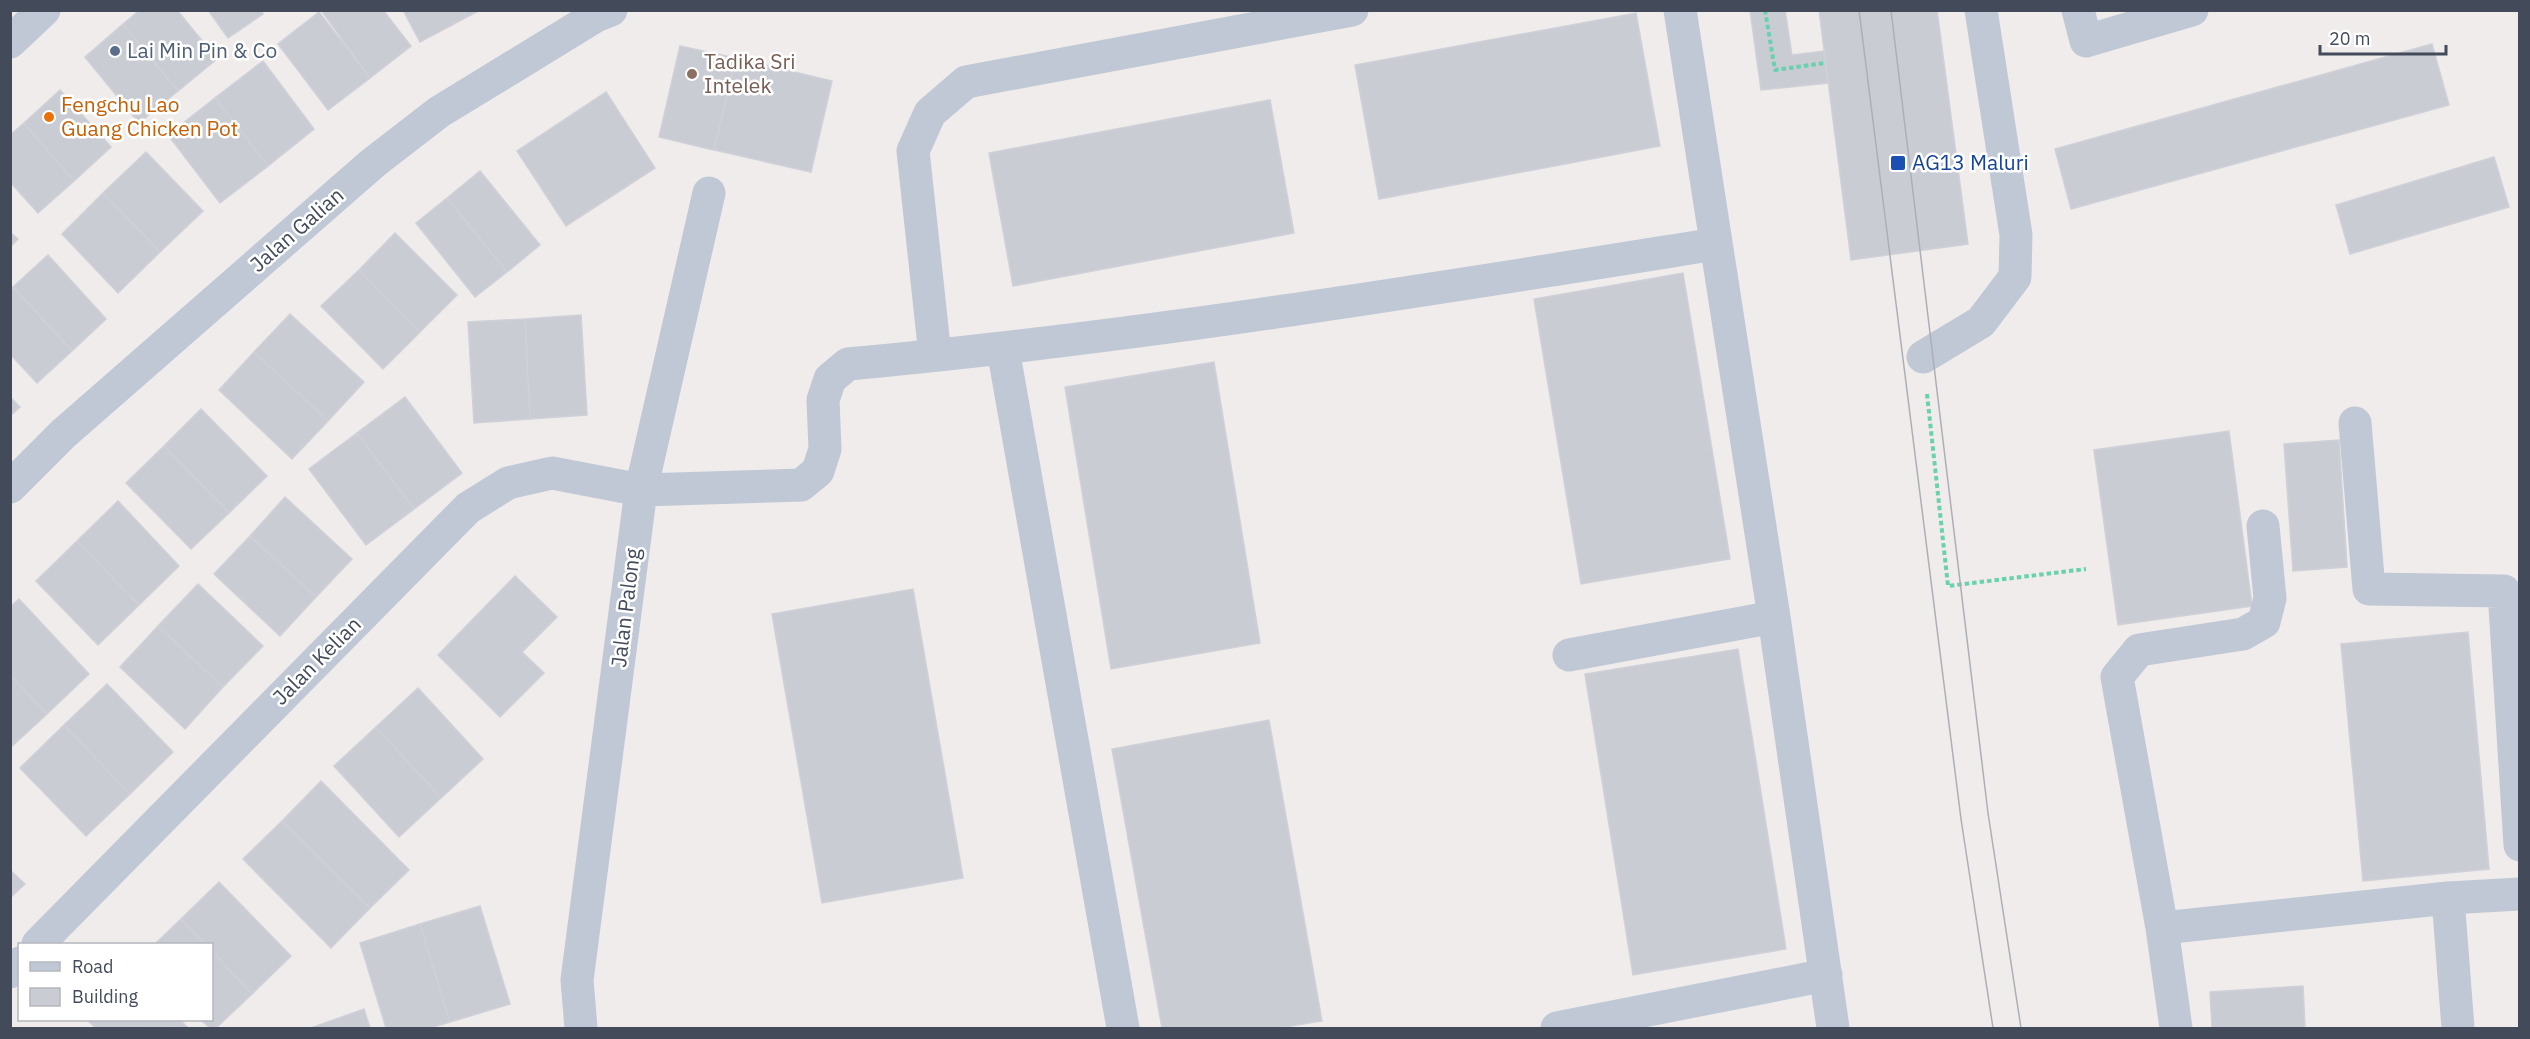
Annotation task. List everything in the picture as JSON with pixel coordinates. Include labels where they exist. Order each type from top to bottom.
[{"type":"street","points":[[10,42],[44,10]]},
{"type":"street","name":"Jalan Galian","points":[[10,487],[63,435],[373,163],[439,112],[596,16],[611,10]]},
{"type":"street","points":[[935,356],[913,151],[930,113],[966,82],[1352,10]]},
{"type":"street","points":[[1680,10],[1774,617],[1833,1029]]},
{"type":"street","points":[[1923,357],[1981,322],[2015,277],[2016,235],[1981,10]]},
{"type":"street","points":[[2078,10],[2086,41],[2193,10]]},
{"type":"street","name":"Jalan Palong","points":[[581,1029],[577,980],[641,490],[709,193]]},
{"type":"street","name":"Jalan Kelian","points":[[40,943],[468,508],[508,483],[552,473],[641,490],[801,485],[818,471],[825,449],[823,400],[830,379],[848,364],[1003,349],[1340,303],[1716,244]]},
{"type":"street","points":[[1003,349],[1123,1029]]},
{"type":"street","points":[[2355,423],[2368,589],[2504,591],[2520,845]]},
{"type":"street","points":[[2176,1029],[2162,928],[2117,676],[2139,650],[2243,634],[2264,622],[2270,598],[2263,526]]},
{"type":"street","points":[[1569,656],[1774,617]]},
{"type":"street","points":[[2162,928],[2448,898],[2520,894]]},
{"type":"street","points":[[2448,898],[2458,1029]]},
{"type":"street","points":[[1568,1028],[1826,975]]},
{"type":"path","points":[[1765,10],[1775,70],[1825,63]]},
{"type":"path","points":[[1923,357],[1948,586],[2086,569]]},
{"type":"building","points":[[140,10],[177,10],[217,59],[178,91],[123,24]]},
{"type":"building","points":[[208,10],[261,10],[263,14],[228,38]]},
{"type":"building","points":[[321,10],[383,10],[411,46],[370,78]]},
{"type":"building","points":[[403,10],[463,10],[467,17],[420,42]]},
{"type":"building","points":[[463,10],[480,10],[467,17]]},
{"type":"building","points":[[1750,10],[1785,10],[1792,55],[1824,51],[1828,83],[1761,90]]},
{"type":"building","name":"AG13 Maluri","points":[[1819,10],[1937,10],[1968,244],[1851,260]]},
{"type":"building","points":[[319,12],[370,78],[328,110],[278,44]]},
{"type":"building","points":[[1636,13],[1660,146],[1379,199],[1355,65]]},
{"type":"building","points":[[123,24],[178,91],[139,123],[85,57]]},
{"type":"building","points":[[2432,44],[2449,105],[2071,209],[2055,149]]},
{"type":"building","points":[[680,46],[736,58],[714,150],[659,137]]},
{"type":"building","points":[[736,58],[832,81],[811,172],[714,150]]},
{"type":"building","points":[[263,61],[314,129],[268,166],[215,98]]},
{"type":"building","points":[[60,90],[111,147],[74,181],[24,123]]},
{"type":"building","points":[[606,92],[655,168],[566,226],[517,151]]},
{"type":"building","points":[[215,98],[268,166],[220,203],[168,135]]},
{"type":"building","points":[[1270,100],[1294,233],[1013,286],[989,153]]},
{"type":"building","points":[[24,123],[74,181],[38,213],[10,182],[10,135]]},
{"type":"building","points":[[146,152],[203,211],[160,252],[103,193]]},
{"type":"building","points":[[2494,157],[2509,207],[2350,254],[2336,205]]},
{"type":"building","points":[[480,171],[540,245],[507,272],[447,198]]},
{"type":"building","points":[[103,193],[160,252],[118,293],[62,234]]},
{"type":"building","points":[[447,198],[507,272],[475,297],[416,223]]},
{"type":"building","points":[[10,232],[18,239],[10,247]]},
{"type":"building","points":[[395,233],[457,295],[420,332],[359,270]]},
{"type":"building","points":[[48,255],[106,319],[72,351],[13,287]]},
{"type":"building","points":[[359,270],[420,332],[383,369],[321,306]]},
{"type":"building","points":[[1683,273],[1730,559],[1581,584],[1534,299]]},
{"type":"building","points":[[13,287],[72,351],[37,383],[10,354],[10,290]]},
{"type":"building","points":[[290,314],[364,382],[328,421],[254,352]]},
{"type":"building","points":[[581,315],[587,415],[530,419],[525,319]]},
{"type":"building","points":[[525,319],[530,419],[474,423],[468,322]]},
{"type":"building","points":[[254,352],[328,421],[292,459],[219,390]]},
{"type":"building","points":[[1214,362],[1260,643],[1111,669],[1065,387]]},
{"type":"building","points":[[10,397],[20,407],[10,416]]},
{"type":"building","points":[[405,397],[462,473],[414,509],[357,433]]},
{"type":"building","points":[[201,409],[267,476],[229,513],[164,446]]},
{"type":"building","points":[[2229,431],[2252,606],[2118,625],[2094,450]]},
{"type":"building","points":[[357,433],[414,509],[366,545],[309,469]]},
{"type":"building","points":[[2339,440],[2347,567],[2293,571],[2284,444]]},
{"type":"building","points":[[164,446],[229,513],[191,549],[126,483]]},
{"type":"building","points":[[285,497],[352,559],[316,597],[250,536]]},
{"type":"building","points":[[118,501],[179,566],[139,605],[77,541]]},
{"type":"building","points":[[250,536],[316,597],[280,636],[214,574]]},
{"type":"building","points":[[77,541],[139,605],[98,645],[36,581]]},
{"type":"building","points":[[515,576],[557,617],[522,652],[544,673],[500,717],[438,655]]},
{"type":"building","points":[[198,584],[263,646],[223,687],[158,626]]},
{"type":"building","points":[[913,589],[963,878],[822,903],[772,614]]},
{"type":"building","points":[[19,599],[89,674],[47,714],[10,675],[10,607]]},
{"type":"building","points":[[158,626],[223,687],[185,729],[120,667]]},
{"type":"building","points":[[2468,632],[2489,869],[2363,881],[2341,644]]},
{"type":"building","points":[[1738,649],[1786,949],[1633,975],[1585,674]]},
{"type":"building","points":[[10,675],[47,714],[10,748]]},
{"type":"building","points":[[107,684],[173,752],[130,794],[64,725]]},
{"type":"building","points":[[418,688],[483,759],[441,798],[376,727]]},
{"type":"building","points":[[1269,720],[1322,1021],[1279,1028],[1162,1028],[1112,749]]},
{"type":"building","points":[[64,725],[130,794],[86,836],[20,768]]},
{"type":"building","points":[[376,727],[441,798],[399,837],[334,766]]},
{"type":"building","points":[[321,781],[409,870],[370,908],[282,821]]},
{"type":"building","points":[[282,821],[370,908],[331,948],[243,859]]},
{"type":"building","points":[[10,870],[25,884],[10,898]]},
{"type":"building","points":[[219,882],[291,956],[252,994],[213,952],[213,943],[204,943],[181,919]]},
{"type":"building","points":[[480,906],[510,1004],[450,1022],[420,924]]},
{"type":"building","points":[[181,919],[204,943],[156,943]]},
{"type":"building","points":[[420,924],[450,1022],[430,1028],[386,1028],[360,943]]},
{"type":"building","points":[[213,952],[252,994],[216,1028],[210,1028],[202,1021],[213,1021]]},
{"type":"building","points":[[2303,986],[2305,1028],[2212,1028],[2210,992]]},
{"type":"building","points":[[364,1009],[370,1028],[311,1028]]},
{"type":"building","points":[[88,1021],[181,1021],[187,1027],[96,1028]]},
{"type":"tram line","points":[[1859,10],[1961,819],[1993,1028]]},
{"type":"tram line","points":[[1891,10],[1988,813],[2021,1028]]},
{"type":"place","name":"Lai Min Pin & Co","points":[[115,51]]},
{"type":"place","name":"Tadika Sri Intelek","points":[[692,74]]},
{"type":"place","name":"Fengchu Lao Guang Chicken Pot","points":[[49,117]]},
{"type":"place","name":"AG13 Maluri","points":[[1898,163]]}]
